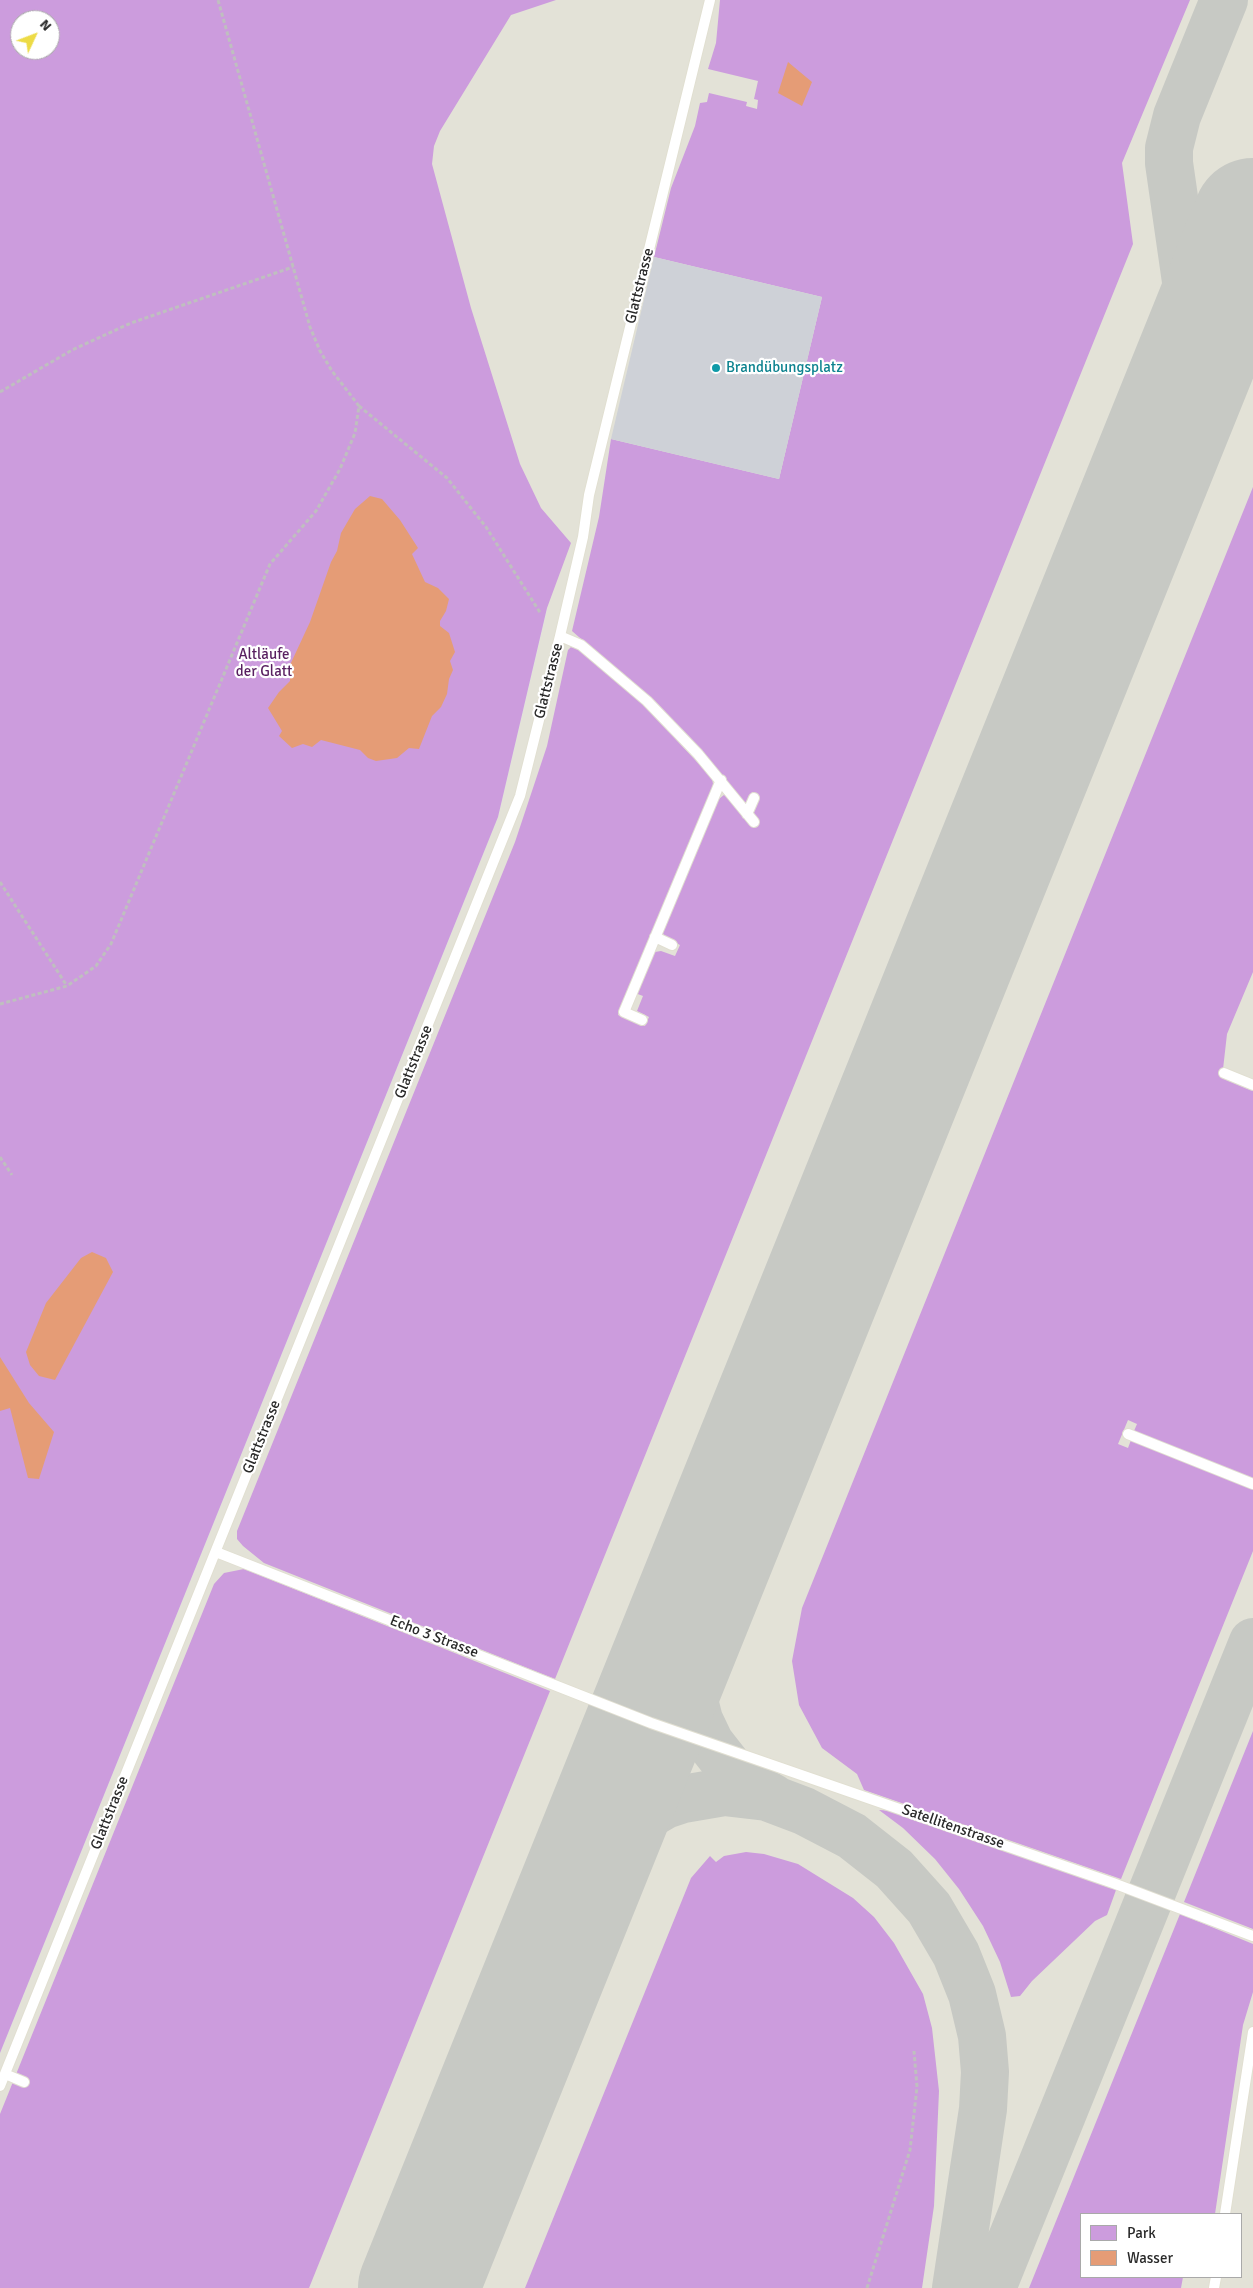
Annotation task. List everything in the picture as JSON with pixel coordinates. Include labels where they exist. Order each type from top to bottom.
[{"type":"lane","name":"Glattstrasse","points":[[0,2086],[513,815],[529,766],[582,537],[589,495],[710,0]]},
{"type":"lane","points":[[560,636],[581,645],[675,728],[721,780],[750,818],[754,798]]},
{"type":"lane","points":[[642,1020],[624,1012],[721,780]]},
{"type":"lane","points":[[655,937],[672,945]]},
{"type":"lane","points":[[1224,1073],[1253,1085]]},
{"type":"lane","points":[[1128,1434],[1253,1484]]},
{"type":"lane","name":"Echo 3 Strasse","points":[[216,1552],[652,1723]]},
{"type":"lane","name":"Satellitenstrasse","points":[[652,1723],[1113,1882],[1253,1936]]},
{"type":"lane","points":[[1225,2213],[1253,2032]]},
{"type":"lane","points":[[5,2074],[24,2082]]},
{"type":"path","points":[[218,0],[310,327],[320,351],[332,371],[359,406],[447,478],[486,527],[541,614]]},
{"type":"path","points":[[0,392],[72,350],[131,322],[293,267]]},
{"type":"path","points":[[0,1004],[66,986],[96,966],[111,944],[270,564],[316,511],[329,488],[354,433],[359,406]]},
{"type":"path","points":[[0,882],[66,986]]},
{"type":"path","points":[[0,1157],[12,1175]]},
{"type":"path","points":[[867,2288],[910,2150],[917,2087],[914,2051]]},
{"type":"shaded area","points":[[474,0],[1253,0],[1253,2288],[0,2288],[0,2053],[498,817],[547,608],[332,351]]},
{"type":"shaded area","name":"Brandübungsplatz","points":[[654,257],[822,297],[779,479],[611,439]]},
{"type":"green space","name":"Altläufe der Glatt","points":[[0,0],[556,0],[511,15],[440,131],[434,146],[432,164],[471,308],[520,464],[541,508],[571,543],[547,608],[498,817],[0,2053]]},
{"type":"green space","points":[[720,0],[1190,0],[1122,163],[1133,244],[555,1679],[264,1563],[237,1539],[237,1531],[515,842],[547,746],[568,650],[571,647],[578,649],[644,705],[712,778],[713,784],[712,792],[618,1015],[645,1026],[649,1017],[637,1011],[643,996],[635,993],[650,956],[655,952],[661,951],[675,956],[680,945],[667,938],[662,933],[662,928],[715,802],[724,795],[728,796],[752,827],[758,823],[752,813],[759,795],[752,792],[746,806],[650,699],[572,631],[599,517],[611,439],[779,479],[822,297],[654,257],[671,188],[695,126],[700,103],[707,102],[709,93],[747,102],[746,106],[757,109],[758,100],[754,99],[758,81],[708,69],[716,43]]},
{"type":"green space","points":[[1253,487],[1253,972],[1227,1034],[1222,1078],[1253,1091],[1253,1479],[1134,1431],[1137,1424],[1128,1420],[1118,1444],[1128,1448],[1131,1440],[1253,1489],[1253,1551],[1121,1879],[864,1790],[857,1774],[822,1748],[799,1705],[792,1661],[802,1608]]},
{"type":"green space","points":[[244,1569],[550,1691],[309,2288],[0,2288],[0,2114],[214,1584],[224,1573]]},
{"type":"green space","points":[[1253,1731],[1253,1929],[1184,1902]]},
{"type":"green space","points":[[879,1810],[893,1811],[1116,1890],[1107,1915],[1095,1921],[1032,1981],[1020,1996],[1011,1997],[1000,1962],[983,1926],[959,1889],[935,1859],[903,1828]]},
{"type":"green space","points":[[746,1852],[764,1854],[798,1864],[853,1898],[874,1917],[894,1943],[923,1994],[932,2028],[939,2091],[934,2206],[922,2288],[525,2288],[691,1878],[710,1856],[716,1862],[724,1856]]},
{"type":"green space","points":[[1180,1914],[1253,1944],[1253,1992],[1243,2025],[1215,2213],[1080,2213],[1080,2278],[1183,2278],[1181,2288],[1029,2288]]},
{"type":"water","points":[[788,62],[812,82],[802,106],[778,93]]},
{"type":"water","points":[[370,496],[382,499],[400,520],[418,548],[412,554],[425,582],[438,588],[449,599],[446,611],[440,621],[440,626],[449,633],[455,652],[450,661],[453,670],[449,679],[447,694],[441,707],[432,716],[419,749],[409,748],[397,758],[376,761],[368,758],[360,750],[321,740],[312,747],[303,744],[292,748],[279,736],[282,731],[268,708],[279,692],[290,681],[290,665],[310,622],[331,562],[337,551],[341,533],[355,509]]},
{"type":"water","points":[[92,1252],[106,1258],[113,1272],[55,1380],[39,1376],[30,1365],[26,1352],[46,1303],[81,1258]]},
{"type":"water","points":[[0,1357],[29,1403],[54,1432],[39,1479],[28,1478],[10,1408],[0,1411]]},
{"type":"taxiway","points":[[1186,384],[1193,360],[1194,337],[1169,163],[1169,148],[1177,116],[1224,0]]},
{"type":"taxiway","points":[[1237,258],[1253,224]]},
{"type":"taxiway","points":[[697,1596],[691,1629],[689,1661],[692,1692],[699,1720],[710,1743],[728,1766],[748,1784],[773,1798]]},
{"type":"taxiway","points":[[992,2288],[1253,1642]]},
{"type":"taxiway","points":[[578,1892],[604,1852],[641,1819],[665,1805],[683,1799],[724,1792],[767,1797],[804,1811],[852,1836],[894,1869],[929,1908],[956,1954],[972,1994],[982,2036],[985,2072],[983,2109],[956,2288]]},
{"type":"runway","points":[[418,2288],[1253,218]]},
{"type":"place","name":"Brandübungsplatz","points":[[716,368]]}]
